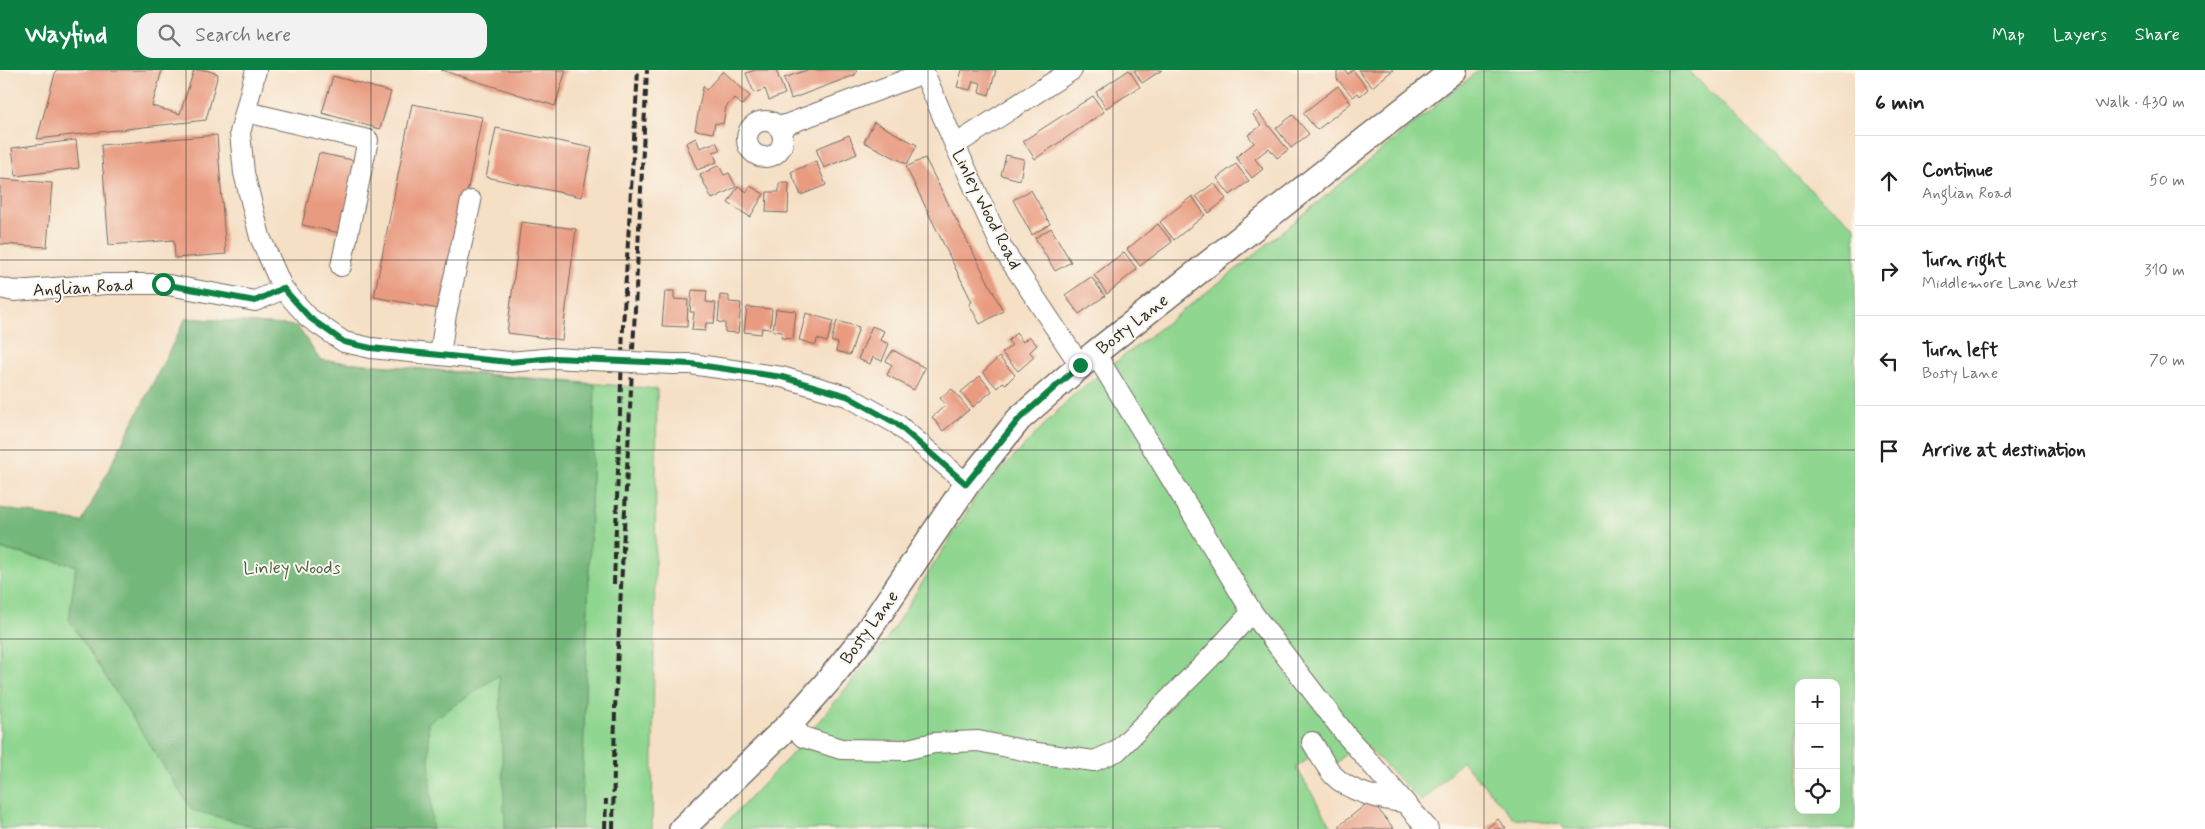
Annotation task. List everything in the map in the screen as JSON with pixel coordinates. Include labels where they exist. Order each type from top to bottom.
[{"type":"main road","name":"Bosty Lane","points":[[682,829],[790,724],[865,635],[966,484],[1019,419],[1087,359],[1454,70]]},
{"type":"street","points":[[256,70],[240,133],[244,173],[260,237],[283,288],[310,318],[344,342],[371,348],[509,362],[555,358],[691,364],[782,377],[847,396],[897,424],[966,484]]},
{"type":"street","points":[[954,145],[1072,70]]},
{"type":"street","points":[[780,127],[923,72]]},
{"type":"street","name":"Linley Wood Road","points":[[923,72],[954,145],[1002,248],[1087,359],[1252,612],[1346,735],[1428,829]]},
{"type":"street","points":[[246,112],[368,140],[341,266]]},
{"type":"street","points":[[440,355],[448,306],[472,201]]},
{"type":"street","name":"Anglian Road","points":[[0,288],[14,291],[107,284],[163,284],[255,301],[283,288]]},
{"type":"street","points":[[790,724],[803,737],[841,749],[904,750],[934,743],[978,741],[1037,753],[1094,761],[1117,751],[1209,659],[1252,612]]},
{"type":"street","points":[[1312,742],[1331,771],[1341,781],[1353,788],[1386,800],[1404,802]]},
{"type":"green space","points":[[1479,70],[1688,70],[1822,201],[1855,226],[1855,829],[1564,829],[1562,824],[1515,819],[1462,761],[1422,802],[1359,739],[1337,763],[1315,755],[1296,767],[1333,829],[720,829],[791,755],[886,640],[979,493],[1073,395],[1238,268]]},
{"type":"green space","name":"Linley Woods","points":[[186,318],[297,326],[320,360],[657,389],[652,829],[0,829],[0,549],[76,565]]},
{"type":"green space","name":"Linley Woods","points":[[186,318],[297,326],[320,360],[595,385],[581,829],[505,829],[499,675],[428,723],[432,829],[264,829],[192,810],[69,620],[76,565],[0,549],[0,508],[82,522]]},
{"type":"building","points":[[56,70],[162,70],[152,106],[180,114],[194,70],[206,70],[218,74],[206,120],[37,139]]},
{"type":"building","points":[[441,70],[566,70],[555,106]]},
{"type":"building","points":[[755,70],[776,70],[785,94],[769,100],[765,89],[754,93],[746,73]]},
{"type":"building","points":[[807,70],[857,70],[855,75],[791,99],[784,78]]},
{"type":"building","points":[[962,70],[996,70],[989,95],[979,92],[981,83],[973,81],[970,90],[957,87]]},
{"type":"building","points":[[1129,70],[1140,87],[1106,108],[1096,92]]},
{"type":"building","points":[[1134,70],[1162,70],[1142,83]]},
{"type":"building","points":[[1345,70],[1348,74],[1353,70],[1368,89],[1360,96],[1358,93],[1353,97],[1337,79],[1337,72]]},
{"type":"building","points":[[1358,70],[1393,70],[1372,87]]},
{"type":"building","points":[[723,71],[750,96],[742,105],[734,98],[726,107],[723,124],[715,123],[713,133],[695,130],[703,86],[706,90]]},
{"type":"building","points":[[333,76],[391,92],[380,129],[322,113]]},
{"type":"building","points":[[1338,86],[1351,103],[1317,130],[1303,113]]},
{"type":"building","points":[[1093,96],[1104,112],[1035,159],[1023,141]]},
{"type":"building","points":[[412,104],[482,117],[444,310],[374,297]]},
{"type":"building","points":[[1257,111],[1288,150],[1277,158],[1269,148],[1255,159],[1263,169],[1252,178],[1236,157],[1254,143],[1248,135],[1261,126],[1253,115]]},
{"type":"building","points":[[1293,115],[1309,134],[1291,148],[1276,128]]},
{"type":"building","points":[[874,122],[917,145],[907,164],[864,142]]},
{"type":"building","points":[[496,128],[592,148],[582,197],[486,177]]},
{"type":"building","points":[[217,135],[226,254],[175,258],[174,240],[109,245],[101,145]]},
{"type":"building","points":[[849,135],[857,154],[824,168],[816,149]]},
{"type":"building","points":[[696,138],[700,148],[716,142],[720,150],[713,152],[717,162],[697,170],[686,143]]},
{"type":"building","points":[[76,140],[79,168],[16,176],[12,148]]},
{"type":"building","points":[[319,153],[357,161],[340,233],[302,225]]},
{"type":"building","points":[[1006,155],[1024,159],[1020,180],[1001,175]]},
{"type":"building","points":[[925,158],[1003,311],[980,324],[969,304],[972,302],[906,167]]},
{"type":"building","points":[[816,161],[826,185],[801,195],[791,172]]},
{"type":"building","points":[[1236,164],[1249,181],[1230,195],[1217,178]]},
{"type":"building","points":[[719,165],[724,175],[729,173],[736,187],[712,199],[700,175]]},
{"type":"building","points":[[0,179],[52,183],[47,247],[0,244]]},
{"type":"building","points":[[779,183],[789,183],[788,213],[766,212],[767,192],[779,192]]},
{"type":"building","points":[[1214,183],[1226,199],[1209,213],[1196,196]]},
{"type":"building","points":[[738,186],[747,192],[750,186],[764,194],[750,217],[728,203]]},
{"type":"building","points":[[1031,190],[1050,224],[1032,235],[1013,200]]},
{"type":"building","points":[[1192,196],[1205,215],[1174,240],[1160,222]]},
{"type":"building","points":[[521,222],[576,229],[562,340],[507,333]]},
{"type":"building","points":[[1158,224],[1172,242],[1140,266],[1127,249]]},
{"type":"building","points":[[1051,228],[1071,262],[1055,271],[1035,238]]},
{"type":"building","points":[[1124,252],[1137,269],[1107,294],[1094,275]]},
{"type":"building","points":[[1091,277],[1105,296],[1079,314],[1065,295]]},
{"type":"building","points":[[692,290],[707,291],[706,302],[716,303],[714,323],[706,323],[705,331],[692,330],[694,312],[690,312]]},
{"type":"building","points":[[665,291],[674,291],[674,299],[688,300],[687,327],[662,326]]},
{"type":"building","points":[[720,295],[729,296],[729,302],[741,303],[738,333],[725,332],[725,323],[718,322]]},
{"type":"building","points":[[747,307],[772,309],[770,329],[762,328],[761,334],[744,332]]},
{"type":"building","points":[[776,309],[796,311],[793,339],[781,338],[782,332],[773,331]]},
{"type":"building","points":[[806,313],[833,321],[827,342],[817,339],[816,345],[799,340]]},
{"type":"building","points":[[837,321],[859,327],[850,355],[836,351],[838,343],[831,341]]},
{"type":"building","points":[[872,326],[884,331],[880,340],[889,344],[882,361],[873,357],[870,364],[858,359]]},
{"type":"building","points":[[1016,333],[1023,342],[1029,336],[1037,345],[1030,352],[1034,357],[1018,371],[1002,353],[1012,345],[1008,341]]},
{"type":"building","points":[[893,350],[925,368],[914,390],[887,375],[892,365],[886,361]]},
{"type":"building","points":[[999,357],[1015,375],[1006,384],[1003,382],[997,388],[983,372]]},
{"type":"building","points":[[980,376],[992,391],[973,407],[961,392]]},
{"type":"building","points":[[952,389],[969,410],[943,431],[932,417],[946,405],[940,398]]},
{"type":"building","points":[[1371,800],[1394,829],[1341,829],[1339,826]]},
{"type":"building","points":[[1498,819],[1506,829],[1486,829]]},
{"type":"railway","points":[[614,584],[623,327],[638,70]]},
{"type":"railway","points":[[613,829],[615,708],[647,70]]},
{"type":"railway","points":[[605,829],[606,799]]},
{"type":"route","points":[[163,284],[255,301],[283,288],[310,318],[344,342],[371,348],[509,362],[555,358],[691,364],[782,377],[847,396],[897,424],[966,484],[1019,419],[1080,365]]}]
